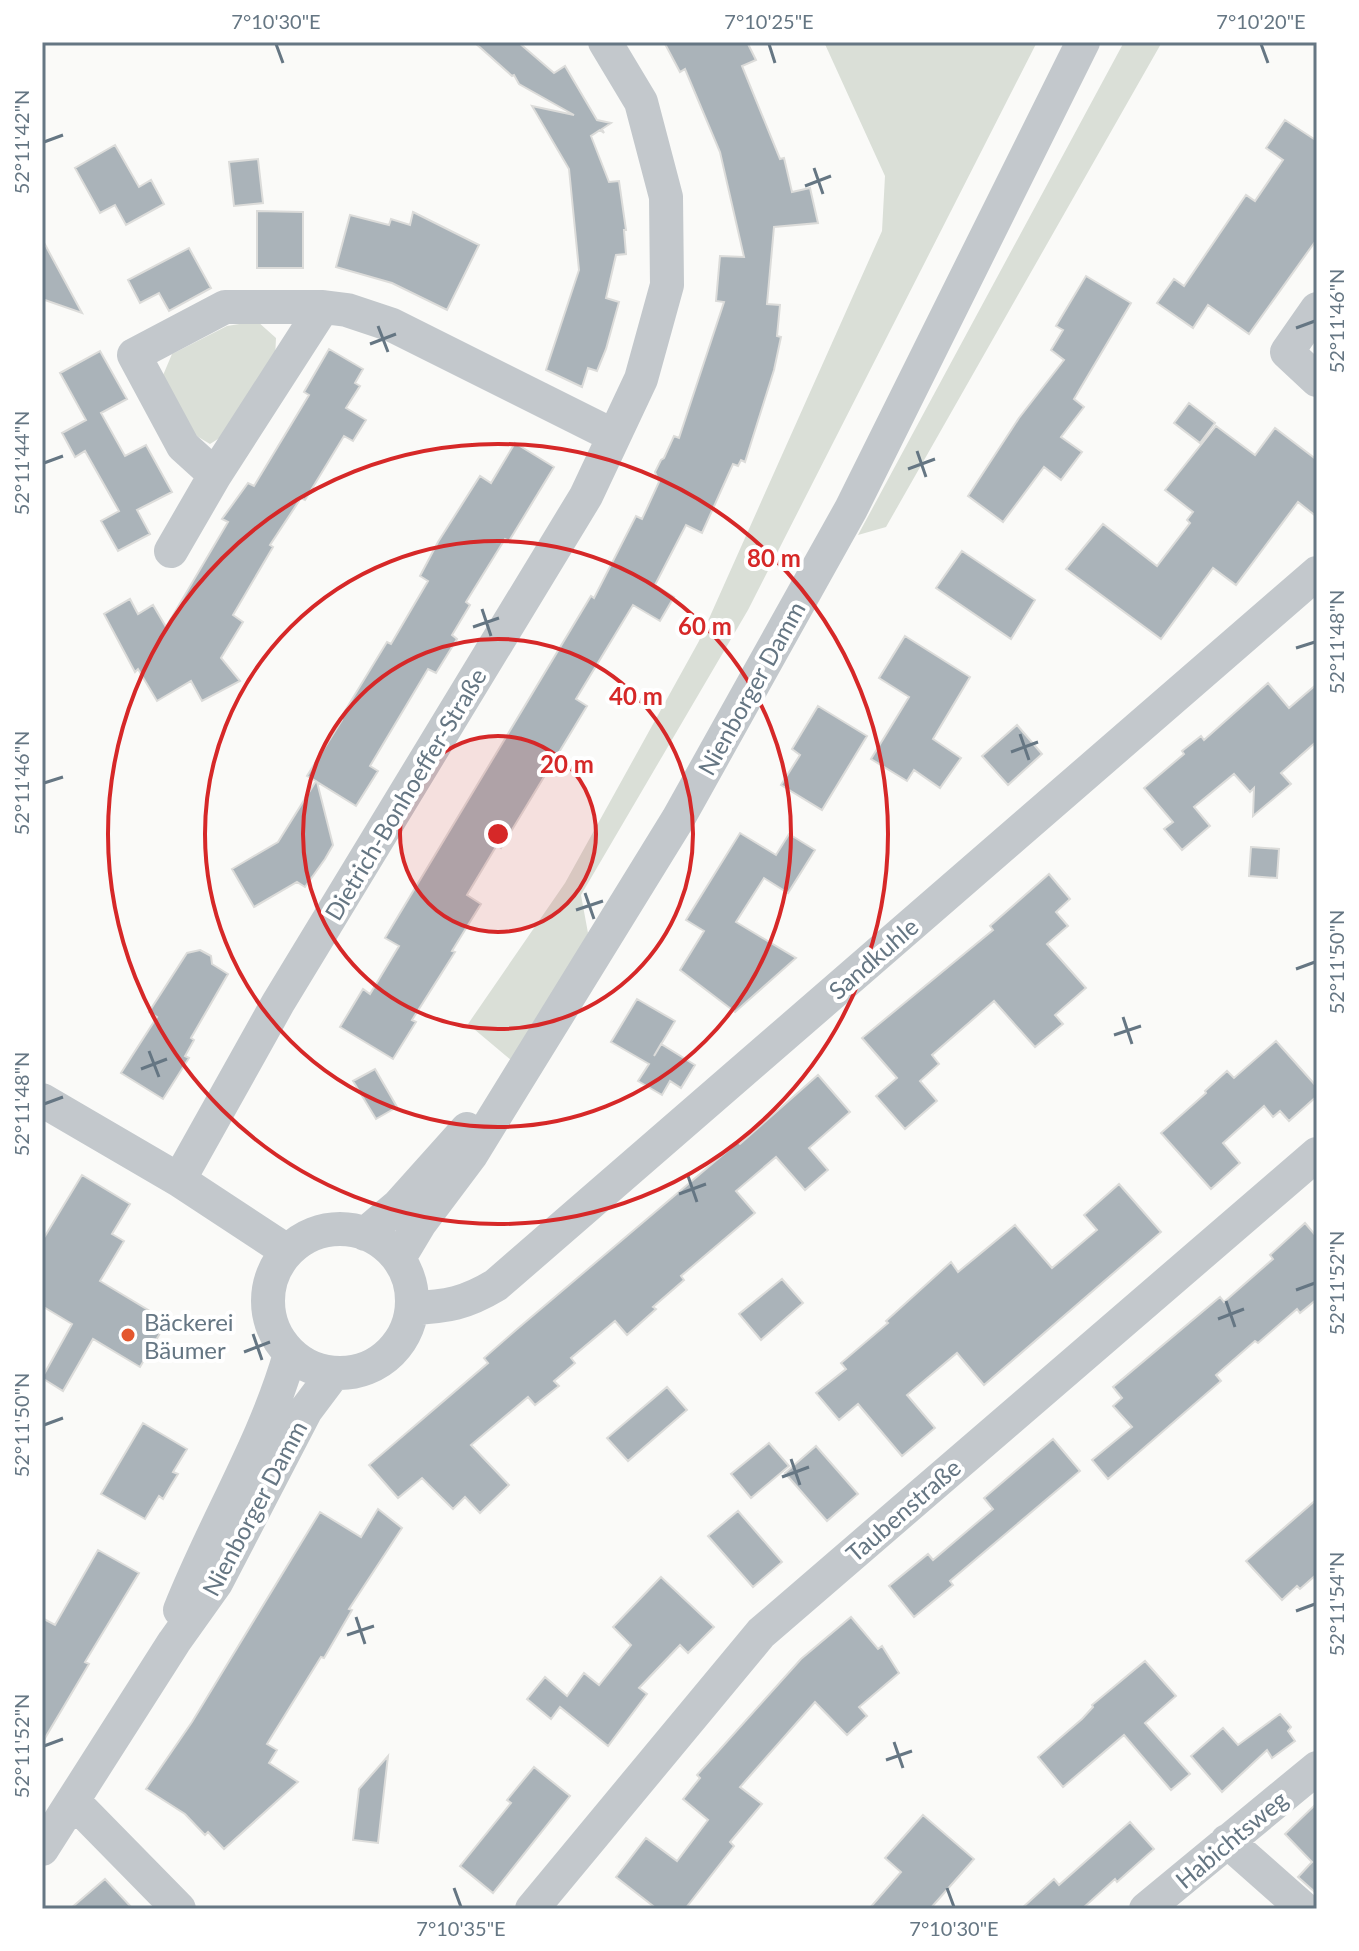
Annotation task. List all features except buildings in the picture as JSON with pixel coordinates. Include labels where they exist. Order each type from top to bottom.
[{"type":"street","name":"Dietrich-Bonhoeffer-Straße","points":[[179,1180],[278,1003],[586,496],[641,379],[667,285],[666,197],[641,102],[605,42]]},
{"type":"street","name":"Nienborger Damm","points":[[399,1258],[528,1066],[678,819],[851,509],[1083,42]]},
{"type":"street","points":[[215,475],[183,446],[134,355],[225,307],[323,307],[347,310],[392,325],[614,436]]},
{"type":"street","points":[[171,551],[215,475],[323,307]]},
{"type":"street","points":[[1317,309],[1287,352],[1317,380]]},
{"type":"street","name":"Sandkuhle","points":[[412,1308],[454,1305],[496,1285],[1317,573]]},
{"type":"street","name":"Nienborger Damm","points":[[365,1234],[398,1206],[453,1143],[528,1066]]},
{"type":"street","points":[[42,1100],[179,1180],[287,1251]]},
{"type":"street","name":"Taubenstraße","points":[[532,1909],[761,1633],[1317,1154]]},
{"type":"street","points":[[344,1230],[383,1241],[399,1258],[412,1290],[412,1308],[407,1330],[395,1349],[377,1364],[356,1372],[333,1374],[290,1354],[272,1327],[268,1308],[272,1280],[287,1251],[302,1240],[322,1232],[344,1230]]},
{"type":"street","name":"Nienborger Damm","points":[[174,1642],[178,1615],[190,1585],[273,1403],[290,1354]]},
{"type":"street","name":"Nienborger Damm","points":[[42,1849],[174,1642],[216,1583],[306,1410],[333,1374]]},
{"type":"street","name":"Habichtsweg","points":[[1146,1909],[1317,1768]]},
{"type":"street","points":[[73,1801],[179,1909]]},
{"type":"street","points":[[1227,1841],[1304,1909]]},
{"type":"shaded area","points":[[824,42],[1037,42],[748,610],[581,895],[588,933],[517,1065],[468,1024],[565,883],[699,641],[882,231],[885,176]]},
{"type":"shaded area","points":[[1124,42],[1162,42],[886,527],[858,535]]},
{"type":"shaded area","points":[[257,321],[276,338],[275,359],[229,432],[210,444],[190,432],[161,380],[172,354],[227,326]]},
{"type":"place","name":"Bäckerei Bäumer","points":[[128,1335]]}]
